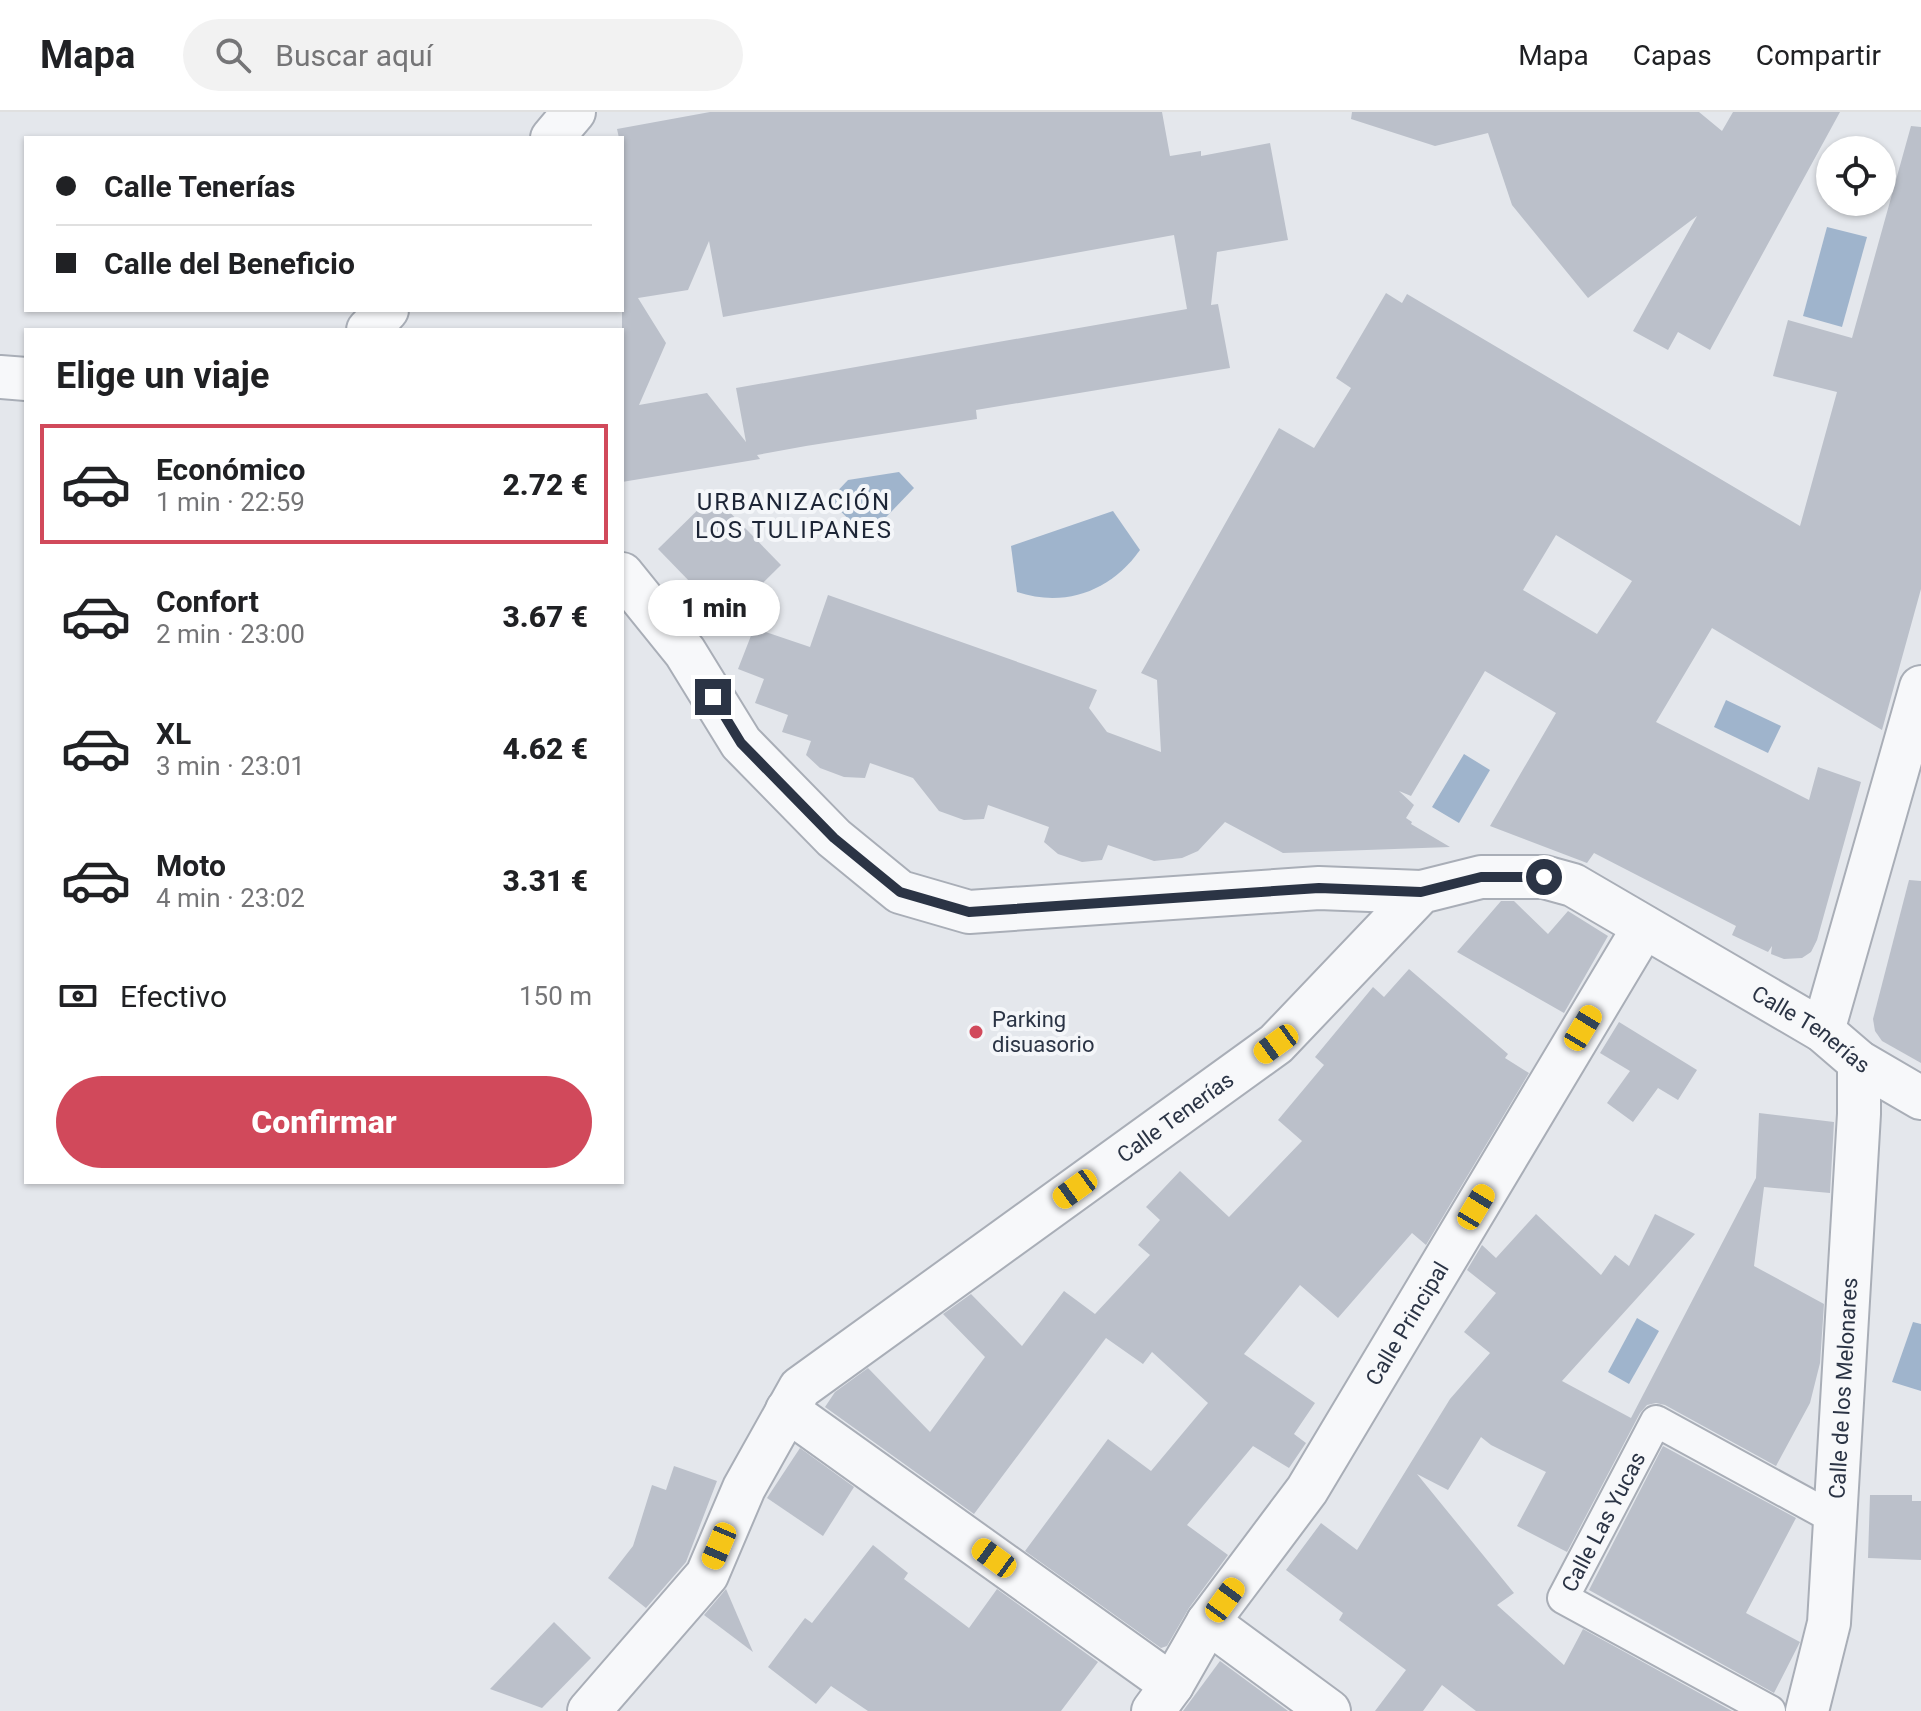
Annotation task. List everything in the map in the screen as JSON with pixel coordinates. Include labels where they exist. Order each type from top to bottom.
[{"type":"street","points":[[554,136],[574,112]]},
{"type":"street","points":[[370,328],[385,312]]},
{"type":"street","points":[[0,377],[24,379]]},
{"type":"street","points":[[624,576],[685,652],[741,743],[834,838],[900,892],[969,912],[1319,888],[1421,892]]},
{"type":"street","points":[[1823,1031],[1921,687]]},
{"type":"street","name":"Calle Tenerías","points":[[589,1711],[707,1575],[744,1488],[800,1388],[1276,1044],[1421,892],[1481,877],[1544,877],[1573,885],[1823,1031],[1859,1062],[1921,1098]]},
{"type":"street","name":"Calle Principal","points":[[1163,1698],[1208,1622],[1307,1490],[1644,927]]},
{"type":"street","name":"Calle de los Melonares","points":[[1807,1711],[1829,1623],[1859,1114],[1859,1062]]},
{"type":"street","points":[[787,1410],[1163,1698]]},
{"type":"street","name":"Calle Las Yucas","points":[[1770,1711],[1563,1598],[1656,1421],[1837,1520]]},
{"type":"street","points":[[1208,1622],[1329,1711]]},
{"type":"water","points":[[1827,227],[1867,237],[1842,327],[1803,316]]},
{"type":"water","points":[[899,472],[914,488],[867,537],[829,500],[848,480]]},
{"type":"water","points":[[1113,511],[1140,550],[1115,576],[1101,586],[1069,597],[1052,598],[1017,592],[1011,546]]},
{"type":"water","points":[[1726,700],[1781,726],[1768,753],[1714,727]]},
{"type":"water","points":[[1464,754],[1490,770],[1459,823],[1432,807]]},
{"type":"water","points":[[1637,1318],[1659,1331],[1629,1384],[1608,1372]]},
{"type":"water","points":[[1913,1322],[1921,1324],[1921,1391],[1892,1382]]},
{"type":"building","points":[[710,112],[1162,112],[1170,156],[1201,151],[1201,156],[1270,143],[1288,240],[1217,252],[1211,305],[1218,304],[1230,368],[976,410],[977,419],[806,446],[757,455],[760,459],[624,482],[624,136],[619,136],[617,129]],"holes":[[[1174,235],[1187,309],[736,388],[746,442],[707,393],[639,405],[666,343],[638,298],[688,290],[709,241],[723,317]]]},
{"type":"building","points":[[1352,112],[1699,112],[1722,131],[1733,112],[1840,112],[1827,136],[1816,136],[1816,156],[1710,350],[1678,332],[1668,350],[1633,331],[1697,216],[1588,298],[1512,205],[1488,133],[1435,146],[1351,119]]},
{"type":"building","points":[[1911,126],[1921,127],[1921,589],[1882,730],[1712,628],[1656,722],[1809,800],[1818,767],[1861,782],[1817,940],[1811,952],[1802,958],[1784,959],[1771,954],[1772,946],[1768,952],[1732,935],[1736,926],[1594,853],[1587,863],[1490,826],[1556,713],[1485,671],[1411,796],[1399,791],[1414,805],[1406,818],[1411,824],[1450,847],[1283,853],[1225,822],[1198,851],[1182,858],[1154,861],[1108,845],[1102,860],[1082,862],[1058,854],[1044,842],[1049,827],[988,805],[984,819],[964,820],[939,811],[913,778],[870,763],[865,778],[844,777],[820,768],[806,755],[811,741],[782,732],[788,715],[755,703],[764,679],[738,669],[754,628],[810,647],[828,595],[1097,690],[1089,708],[1107,732],[1161,752],[1157,680],[1141,673],[1279,428],[1314,448],[1351,388],[1336,378],[1386,293],[1402,303],[1407,294],[1800,526],[1837,392],[1773,376],[1788,320],[1852,338],[1886,216],[1896,216],[1896,180]],"holes":[[[1556,535],[1632,581],[1597,634],[1523,590]]]},
{"type":"building","points":[[713,495],[781,565],[726,619],[658,549]]},
{"type":"building","points":[[1909,880],[1921,881],[1921,1063],[1882,1041],[1875,1031],[1873,1019]]},
{"type":"building","points":[[1501,901],[1514,901],[1548,934],[1568,911],[1608,936],[1564,1013],[1457,952]]},
{"type":"building","points":[[1409,969],[1508,1054],[1505,1058],[1529,1073],[1426,1245],[1412,1233],[1338,1318],[1300,1285],[1244,1354],[1315,1403],[1294,1434],[1306,1443],[1289,1468],[1253,1446],[1187,1525],[1228,1555],[1189,1608],[1167,1646],[1161,1648],[1025,1551],[1108,1439],[1151,1471],[1208,1403],[1152,1352],[1143,1364],[1106,1338],[974,1514],[825,1407],[835,1392],[868,1368],[930,1432],[985,1357],[943,1314],[971,1294],[1022,1346],[1064,1291],[1095,1314],[1150,1255],[1138,1245],[1160,1220],[1146,1207],[1180,1171],[1229,1217],[1302,1141],[1278,1120],[1324,1065],[1315,1057],[1373,987],[1384,997]]},
{"type":"building","points":[[1619,1022],[1697,1070],[1678,1100],[1658,1088],[1633,1122],[1607,1103],[1630,1071],[1600,1053]]},
{"type":"building","points":[[1759,1113],[1834,1122],[1830,1193],[1764,1187],[1754,1266],[1824,1304],[1820,1363],[1810,1403],[1776,1466],[1665,1405],[1647,1405],[1567,1552],[1517,1526],[1546,1472],[1481,1437],[1448,1490],[1417,1474],[1514,1593],[1497,1605],[1564,1665],[1583,1629],[1732,1711],[1476,1711],[1442,1685],[1423,1711],[1375,1711],[1406,1670],[1339,1620],[1343,1613],[1286,1570],[1321,1523],[1357,1550],[1450,1399],[1490,1353],[1464,1332],[1496,1293],[1467,1270],[1482,1245],[1496,1258],[1536,1214],[1601,1275],[1615,1255],[1629,1266],[1655,1214],[1695,1234],[1562,1381],[1631,1418],[1756,1178]]},
{"type":"building","points":[[1663,1446],[1796,1518],[1746,1613],[1800,1642],[1774,1693],[1589,1590]]},
{"type":"building","points":[[800,1448],[854,1487],[823,1536],[767,1498]]},
{"type":"building","points":[[674,1466],[717,1481],[686,1562],[646,1608],[608,1578],[633,1546],[652,1485],[666,1490]]},
{"type":"building","points":[[1870,1495],[1912,1495],[1912,1501],[1921,1501],[1921,1560],[1868,1558]]},
{"type":"building","points":[[873,1545],[908,1573],[904,1579],[969,1628],[997,1589],[1098,1662],[1061,1711],[868,1711],[831,1686],[816,1704],[768,1667],[805,1618],[812,1623]]},
{"type":"building","points":[[726,1589],[753,1652],[704,1615]]},
{"type":"building","points":[[554,1622],[591,1658],[542,1708],[490,1689]]},
{"type":"building","points":[[1220,1661],[1288,1711],[1183,1711]]},
{"type":"place","name":"Parking disuasorio","points":[[976,1032]]},
{"type":"district","name":"URBANIZACIÓN LOS TULIPANES","points":[[794,516]]},
{"type":"route","points":[[713,697],[741,743],[834,838],[900,892],[969,912],[1319,888],[1421,892],[1481,877],[1544,877]]}]
